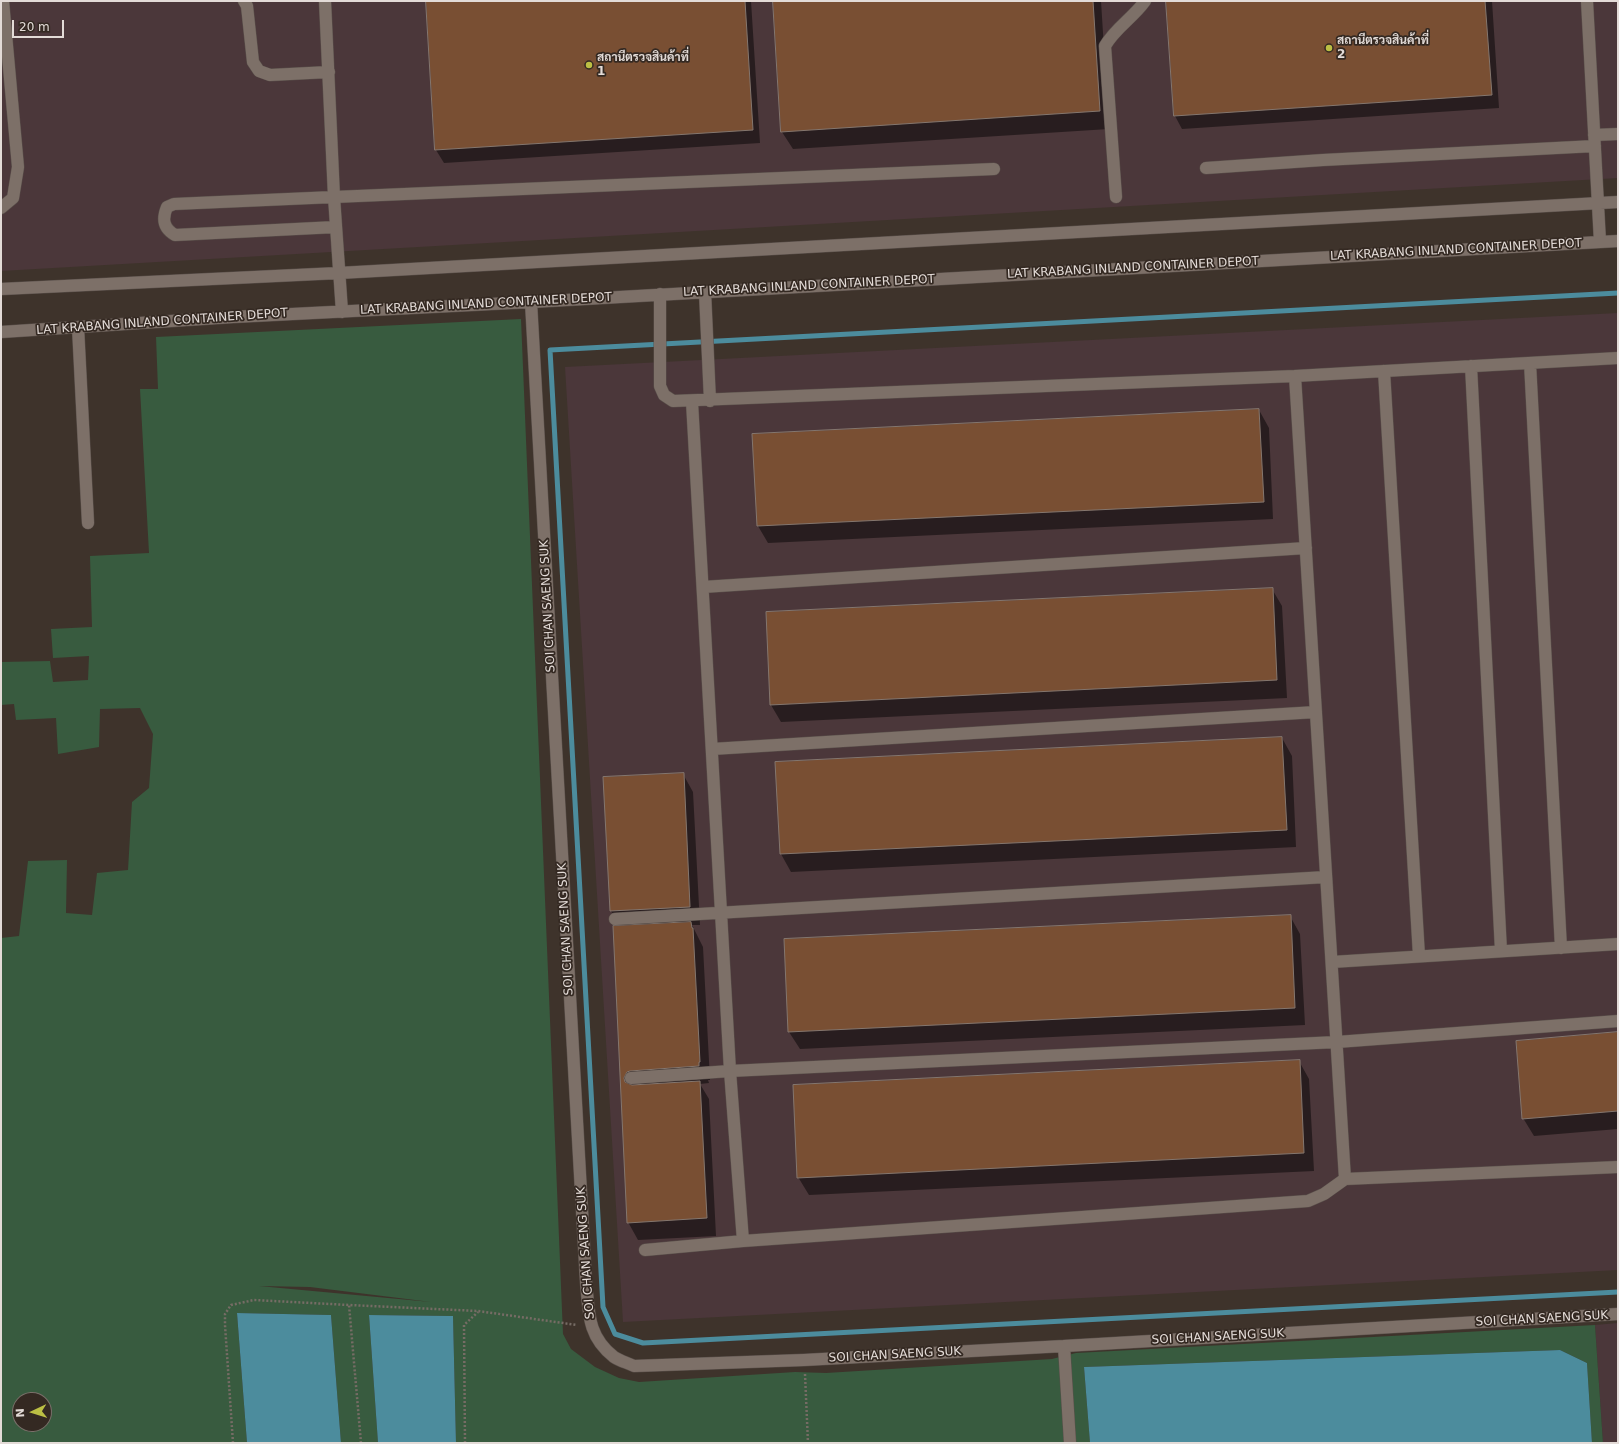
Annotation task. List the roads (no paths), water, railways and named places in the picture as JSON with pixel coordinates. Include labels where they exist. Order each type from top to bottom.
[{"type":"street","points":[[1,208],[13,198],[18,167],[3,1]]},
{"type":"street","points":[[244,1],[247,6],[253,62],[259,71],[270,75],[329,72]]},
{"type":"street","points":[[325,1],[334,197],[342,312]]},
{"type":"street","points":[[1116,197],[1105,46],[1111,35],[1137,12],[1145,1]]},
{"type":"street","points":[[1587,1],[1600,242]]},
{"type":"street","points":[[1206,168],[1594,141],[1618,134]]},
{"type":"street","points":[[336,227],[175,235],[168,231],[165,227],[164,216],[167,207],[174,204],[994,169]]},
{"type":"street","points":[[1,289],[339,273],[1618,202]]},
{"type":"street","name":"LAT KRABANG INLAND CONTAINER DEPOT","points":[[1,332],[233,317],[531,302],[1618,241]]},
{"type":"street","points":[[705,292],[710,401]]},
{"type":"street","points":[[660,294],[660,386],[664,395],[673,402],[1296,376],[1618,358]]},
{"type":"street","name":"SOI CHAN SAENG SUK","points":[[531,302],[586,1281],[592,1329],[598,1342],[615,1358],[634,1366],[804,1360],[1618,1314]]},
{"type":"street","points":[[78,327],[88,523]]},
{"type":"street","points":[[1530,363],[1561,948]]},
{"type":"street","points":[[1471,366],[1501,951]]},
{"type":"street","points":[[1384,371],[1419,956]]},
{"type":"street","points":[[1296,376],[1345,1179]]},
{"type":"street","points":[[692,402],[730,1071],[743,1241]]},
{"type":"street","points":[[703,587],[1306,548]]},
{"type":"street","points":[[712,749],[1316,712]]},
{"type":"street","points":[[615,919],[1326,877]]},
{"type":"street","points":[[1332,962],[1618,944]]},
{"type":"street","points":[[631,1078],[730,1071],[1337,1042],[1618,1021]]},
{"type":"street","points":[[645,1250],[743,1241],[1308,1201],[1324,1194],[1345,1179],[1618,1167]]},
{"type":"street","points":[[1064,1346],[1070,1443]]},
{"type":"water","points":[[237,1313],[331,1315],[341,1443],[247,1443]]},
{"type":"water","points":[[369,1315],[453,1316],[456,1443],[378,1443]]},
{"type":"water","points":[[1560,1350],[1587,1363],[1592,1443],[1090,1443],[1084,1367]]},
{"type":"waterway","points":[[1618,293],[550,350],[603,1307],[615,1334],[643,1343],[1618,1292]]},
{"type":"place","name":"สถานีตรวจสินค้าที่ 2","points":[[1329,48]]},
{"type":"place","name":"สถานีตรวจสินค้าที่ 1","points":[[589,65]]}]
